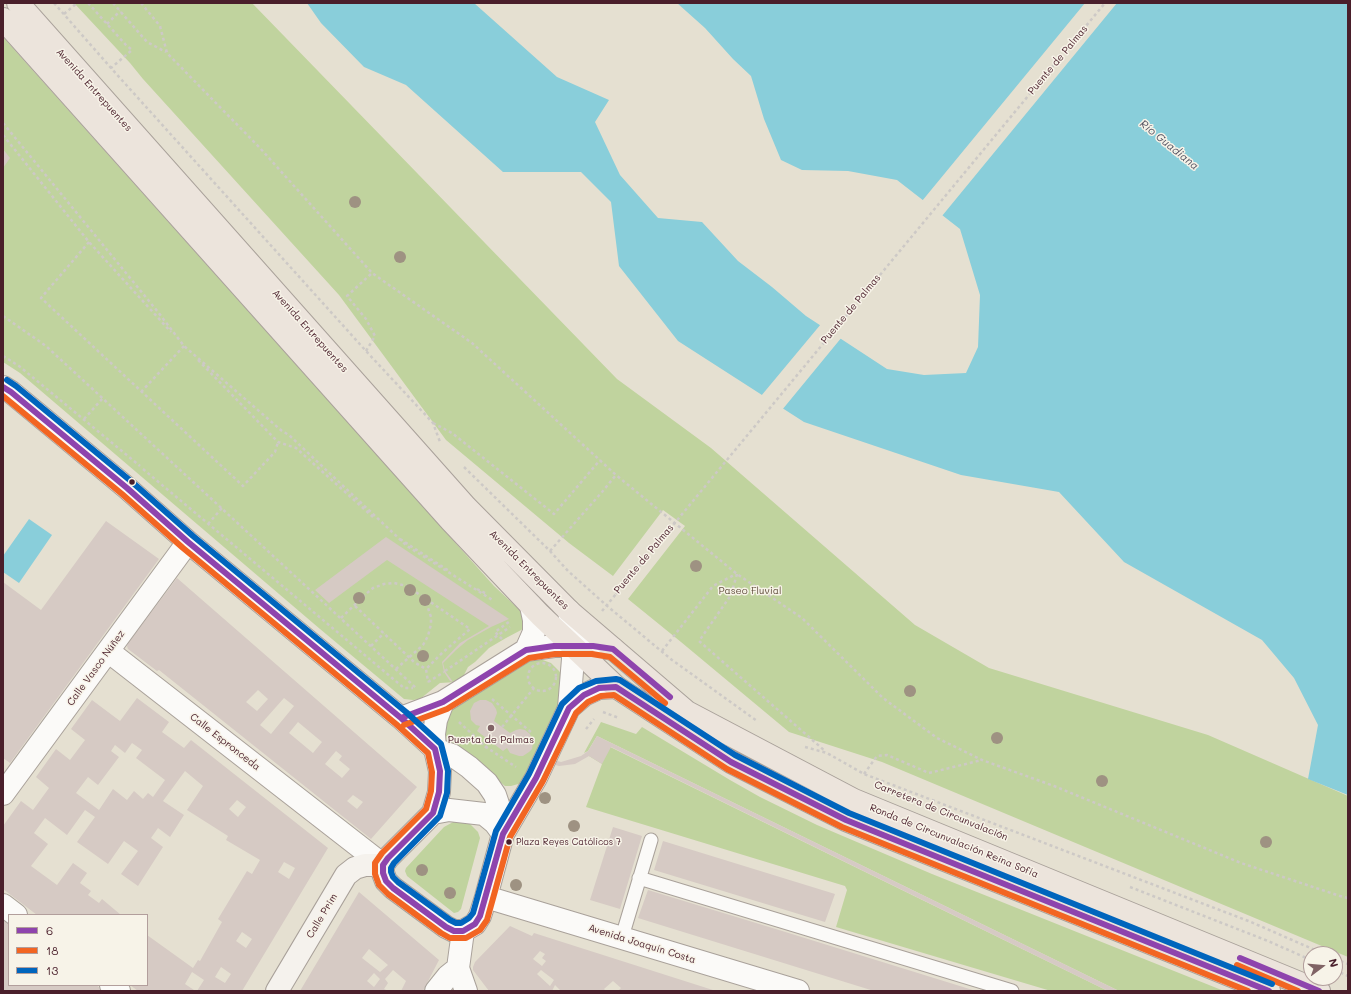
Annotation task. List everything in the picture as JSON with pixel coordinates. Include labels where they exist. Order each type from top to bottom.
[{"type":"main road","name":"Avenida Entrepuentes","points":[[18,3],[466,507],[569,611],[596,620],[613,649]]},
{"type":"main road","name":"Avenida Entrepuentes","points":[[3,19],[451,521],[531,606],[616,688]]},
{"type":"main road","name":"Ronda de Circunvalación Reina Sofía","points":[[613,649],[687,712],[854,800],[1319,991]]},
{"type":"main road","points":[[616,688],[731,762],[846,820],[1269,991]]},
{"type":"street","points":[[3,387],[127,488],[188,542],[401,718],[435,749],[452,755],[469,767],[487,783],[495,795],[500,810],[503,834]]},
{"type":"street","name":"Calle Vasco Núñez","points":[[4,792],[188,542]]},
{"type":"street","points":[[522,653],[534,632],[534,620],[531,606]]},
{"type":"street","points":[[443,702],[436,720],[434,734],[435,749],[440,771],[438,792],[433,813],[388,858],[383,865],[383,873],[386,881],[393,888],[446,927],[463,931],[475,924],[480,916],[503,834],[536,778],[569,708],[572,684],[573,646],[569,611]]},
{"type":"street","points":[[401,718],[443,702],[522,653],[554,646],[593,646],[613,649]]},
{"type":"street","name":"Calle Espronceda","points":[[108,651],[383,865]]},
{"type":"street","points":[[569,708],[584,695],[599,688],[616,688]]},
{"type":"street","points":[[433,813],[450,810],[484,814],[495,823],[503,834]]},
{"type":"street","name":"Calle Espronceda","points":[[342,833],[349,843],[353,854],[352,864],[346,875]]},
{"type":"street","points":[[346,875],[355,868],[365,865],[383,865]]},
{"type":"street","name":"Calle Prim","points":[[277,991],[346,875]]},
{"type":"street","name":"Avenida Joaquín Costa","points":[[486,897],[798,991]]},
{"type":"street","points":[[3,905],[15,914]]},
{"type":"street","points":[[463,931],[458,968],[466,991]]},
{"type":"street","points":[[436,991],[448,976],[458,968]]},
{"type":"street","points":[[458,968],[477,991]]},
{"type":"lane","points":[[622,937],[651,840]]},
{"type":"lane","points":[[639,878],[1012,991]]},
{"type":"path","points":[[54,3],[366,351],[433,423],[452,433],[554,514],[600,460]]},
{"type":"path","points":[[64,14],[77,3]]},
{"type":"path","points":[[88,3],[132,50],[111,68]]},
{"type":"path","points":[[113,3],[147,42],[167,53],[260,148],[372,273],[472,343],[616,475],[737,574],[802,618],[883,698],[936,738],[982,760],[1054,786],[1241,863],[1348,898]]},
{"type":"path","points":[[142,3],[160,26],[167,53]]},
{"type":"path","name":"Puente de Palmas","points":[[596,620],[606,605],[1105,3]]},
{"type":"path","points":[[107,24],[120,12]]},
{"type":"path","points":[[3,123],[184,346],[282,431],[289,435],[407,546],[496,603]]},
{"type":"path","points":[[3,135],[89,242],[184,346],[278,442],[296,448],[395,535],[474,587],[498,598]]},
{"type":"path","points":[[89,242],[41,298],[243,486],[276,452],[278,442]]},
{"type":"path","points":[[366,351],[375,336],[366,319],[347,296],[372,273]]},
{"type":"path","points":[[3,316],[46,346],[417,688]]},
{"type":"path","points":[[141,392],[184,346]]},
{"type":"path","points":[[3,356],[19,366],[84,419],[404,688]]},
{"type":"path","points":[[84,419],[103,398]]},
{"type":"path","points":[[433,423],[441,445]]},
{"type":"path","points":[[463,466],[550,551],[568,571],[606,605],[662,651],[760,723]]},
{"type":"path","points":[[550,551],[616,475]]},
{"type":"path","points":[[208,524],[222,508]]},
{"type":"path","points":[[662,651],[713,586],[737,574]]},
{"type":"path","points":[[737,574],[731,595],[699,641],[827,753],[864,774],[1250,922],[1306,946]]},
{"type":"path","points":[[341,619],[373,588],[384,584],[394,583],[407,586],[470,629],[426,669]]},
{"type":"path","points":[[396,669],[423,645],[432,624],[428,608],[419,595]]},
{"type":"path","points":[[355,606],[414,662],[426,669]]},
{"type":"path","points":[[514,619],[495,632],[522,653]]},
{"type":"path","points":[[445,671],[511,626]]},
{"type":"path","points":[[371,646],[384,633]]},
{"type":"path","points":[[426,669],[428,682]]},
{"type":"path","points":[[502,728],[534,688]]},
{"type":"path","points":[[487,696],[493,699],[532,732],[534,736]]},
{"type":"path","points":[[600,711],[624,720]]},
{"type":"path","points":[[582,734],[596,717]]},
{"type":"path","points":[[456,719],[486,747],[521,770]]},
{"type":"path","points":[[799,745],[827,753]]},
{"type":"path","points":[[864,774],[877,756],[887,755],[929,773],[982,760]]},
{"type":"path","points":[[1130,886],[1303,956]]},
{"type":"green space","name":"Paseo Fluvial","points":[[74,3],[252,3],[617,379],[711,448],[915,625],[989,668],[1208,735],[1348,796],[1348,957],[1343,955],[1343,946],[1322,946],[882,762],[789,732],[628,599],[685,526],[663,510],[613,576],[569,543],[446,440],[339,295]]},
{"type":"green space","points":[[3,37],[494,586],[522,612],[523,629],[489,648],[468,667],[464,675],[456,682],[440,683],[420,699],[404,699],[20,373],[3,362]]},
{"type":"green space","points":[[540,659],[551,663],[561,674],[563,695],[522,783],[505,786],[445,737],[444,718],[448,712],[522,661]]},
{"type":"green space","points":[[601,722],[636,734],[642,727],[760,797],[817,825],[932,874],[1224,991],[1119,991],[597,736],[588,751],[584,753]]},
{"type":"green space","points":[[598,741],[1108,991],[1051,991],[836,927],[847,890],[845,886],[586,807],[602,764],[589,756]]},
{"type":"green space","points":[[455,821],[467,822],[470,824],[478,832],[480,838],[461,909],[454,913],[407,876],[405,871],[406,868],[444,827]]},
{"type":"water","name":"Río Guadiana","points":[[307,3],[474,3],[557,77],[609,100],[595,122],[620,175],[658,218],[702,222],[738,261],[806,316],[887,369],[924,375],[966,373],[978,347],[980,295],[960,229],[897,180],[848,171],[802,170],[781,160],[764,119],[751,76],[733,59],[705,28],[677,3],[1348,3],[1348,795],[1308,779],[1318,725],[1294,678],[1262,640],[1124,562],[1059,492],[961,475],[804,422],[678,341],[619,266],[611,202],[581,172],[503,172],[406,85],[364,67],[321,23]]},
{"type":"water","points":[[29,519],[52,535],[19,583],[3,572],[3,556]]},
{"type":"pier","points":[[1085,3],[1117,3],[942,216],[922,201]]},
{"type":"pier","points":[[821,324],[842,337],[782,410],[761,396]]},
{"type":"building","points":[[3,149],[10,158],[3,168]]},
{"type":"building","points":[[106,521],[159,559],[10,763],[3,758],[3,582],[41,610]]},
{"type":"building","points":[[386,537],[509,619],[468,640],[443,663],[445,671],[453,682],[450,681],[444,672],[442,662],[460,643],[489,626],[387,560],[329,603],[315,590]]},
{"type":"building","points":[[177,578],[417,787],[371,839],[159,670],[157,671],[128,649],[128,643]],"holes":[[[258,690],[268,699],[257,711],[246,702]],[[284,698],[294,706],[271,734],[260,725]],[[298,722],[322,742],[313,753],[289,733]],[[336,751],[342,756],[339,760],[350,769],[342,778],[325,764]],[[353,795],[363,802],[357,809],[347,801]]]},
{"type":"building","points":[[137,698],[169,722],[162,732],[184,748],[191,740],[328,848],[242,991],[197,991],[204,980],[192,972],[185,984],[194,990],[193,991],[138,991],[131,986],[148,986],[148,936],[193,968],[198,960],[200,961],[222,922],[218,919],[247,871],[252,874],[260,860],[226,840],[228,836],[187,810],[203,786],[185,771],[163,801],[184,815],[170,837],[158,828],[151,838],[163,847],[138,886],[121,874],[138,851],[124,841],[108,864],[77,842],[95,817],[85,810],[67,835],[45,818],[34,833],[48,844],[31,866],[57,885],[73,863],[87,873],[80,883],[91,891],[88,895],[99,903],[102,899],[120,914],[36,914],[3,889],[3,826],[21,801],[33,810],[49,788],[36,777],[56,749],[70,760],[85,740],[71,729],[92,700],[120,721]],"holes":[[[132,743],[142,750],[136,758],[165,780],[153,797],[148,793],[143,799],[134,791],[127,800],[113,789],[99,810],[76,793],[88,777],[98,785],[119,757],[111,751],[115,745],[125,753]],[[237,800],[246,807],[238,817],[229,809]],[[284,862],[295,868],[289,879],[278,872]],[[242,932],[252,939],[246,948],[236,941]],[[221,967],[231,974],[225,983],[215,977]]]},
{"type":"building","name":"Puerta de Palmas","points":[[480,700],[486,700],[492,703],[497,713],[494,721],[510,733],[520,729],[525,730],[530,734],[533,743],[532,749],[529,752],[523,756],[519,756],[510,753],[507,748],[503,751],[477,731],[480,726],[476,725],[471,720],[470,711],[474,703]]},
{"type":"building","points":[[597,736],[1119,991],[1108,991],[611,747],[602,764],[589,756],[575,764],[559,766],[552,764],[554,760],[561,762],[581,756],[588,751]]},
{"type":"building","points":[[613,827],[642,836],[620,909],[590,900]]},
{"type":"building","points":[[663,841],[835,894],[825,922],[654,870]]},
{"type":"building","points":[[648,890],[976,991],[874,991],[638,918]]},
{"type":"building","points":[[359,892],[439,960],[423,991],[401,991],[406,981],[393,970],[385,979],[388,983],[384,989],[388,991],[300,991]],"holes":[[[369,949],[388,965],[380,972],[362,958]],[[374,973],[380,979],[374,987],[367,981]]]},
{"type":"building","points":[[3,915],[8,919],[8,986],[97,986],[104,991],[3,991]]},
{"type":"building","points":[[510,926],[532,936],[534,933],[716,991],[618,991],[621,988],[613,981],[604,989],[606,991],[561,991],[555,985],[552,991],[489,991],[473,970],[475,962]],"holes":[[[540,951],[545,954],[542,958],[546,961],[542,966],[533,959]],[[541,970],[554,980],[550,986],[537,974]]]},
{"type":"transit line","name":"13","points":[[7,380],[132,482],[193,536],[406,712],[441,744],[448,771],[447,793],[440,816],[394,863],[391,868],[391,872],[393,877],[398,882],[456,923],[461,923],[469,918],[473,913],[496,831],[529,774],[562,704],[579,688],[596,681],[616,679],[620,680],[735,755],[849,813],[1272,984]]},
{"type":"transit line","name":"6","points":[[3,387],[127,488],[188,542],[401,718],[435,749],[440,771],[439,792],[433,813],[388,858],[383,865],[383,873],[386,881],[393,888],[446,927],[454,931],[463,931],[475,924],[480,916],[503,834],[536,778],[569,708],[584,695],[599,688],[616,687],[731,762],[846,820],[1269,991]]},
{"type":"transit line","name":"18","points":[[3,396],[122,494],[183,548],[396,724],[428,753],[432,772],[431,791],[426,809],[382,853],[375,863],[375,874],[379,885],[388,894],[450,938],[466,938],[480,930],[487,920],[510,837],[543,781],[576,713],[588,702],[601,696],[614,695],[727,769],[842,827],[1248,991]]},
{"type":"transit line","name":"6","points":[[401,718],[443,702],[526,650],[554,646],[593,646],[613,649],[670,697]]},
{"type":"transit line","name":"18","points":[[404,725],[447,709],[529,658],[555,654],[592,654],[610,657],[665,703]]},
{"type":"transit line","name":"6","points":[[1240,958],[1319,991]]},
{"type":"transit line","name":"18","points":[[1237,965],[1298,991]]},
{"type":"place","name":"Puerta de Palmas","points":[[491,728]]},
{"type":"place","name":"Plaza Reyes Católicos 7","points":[[509,842]]}]
